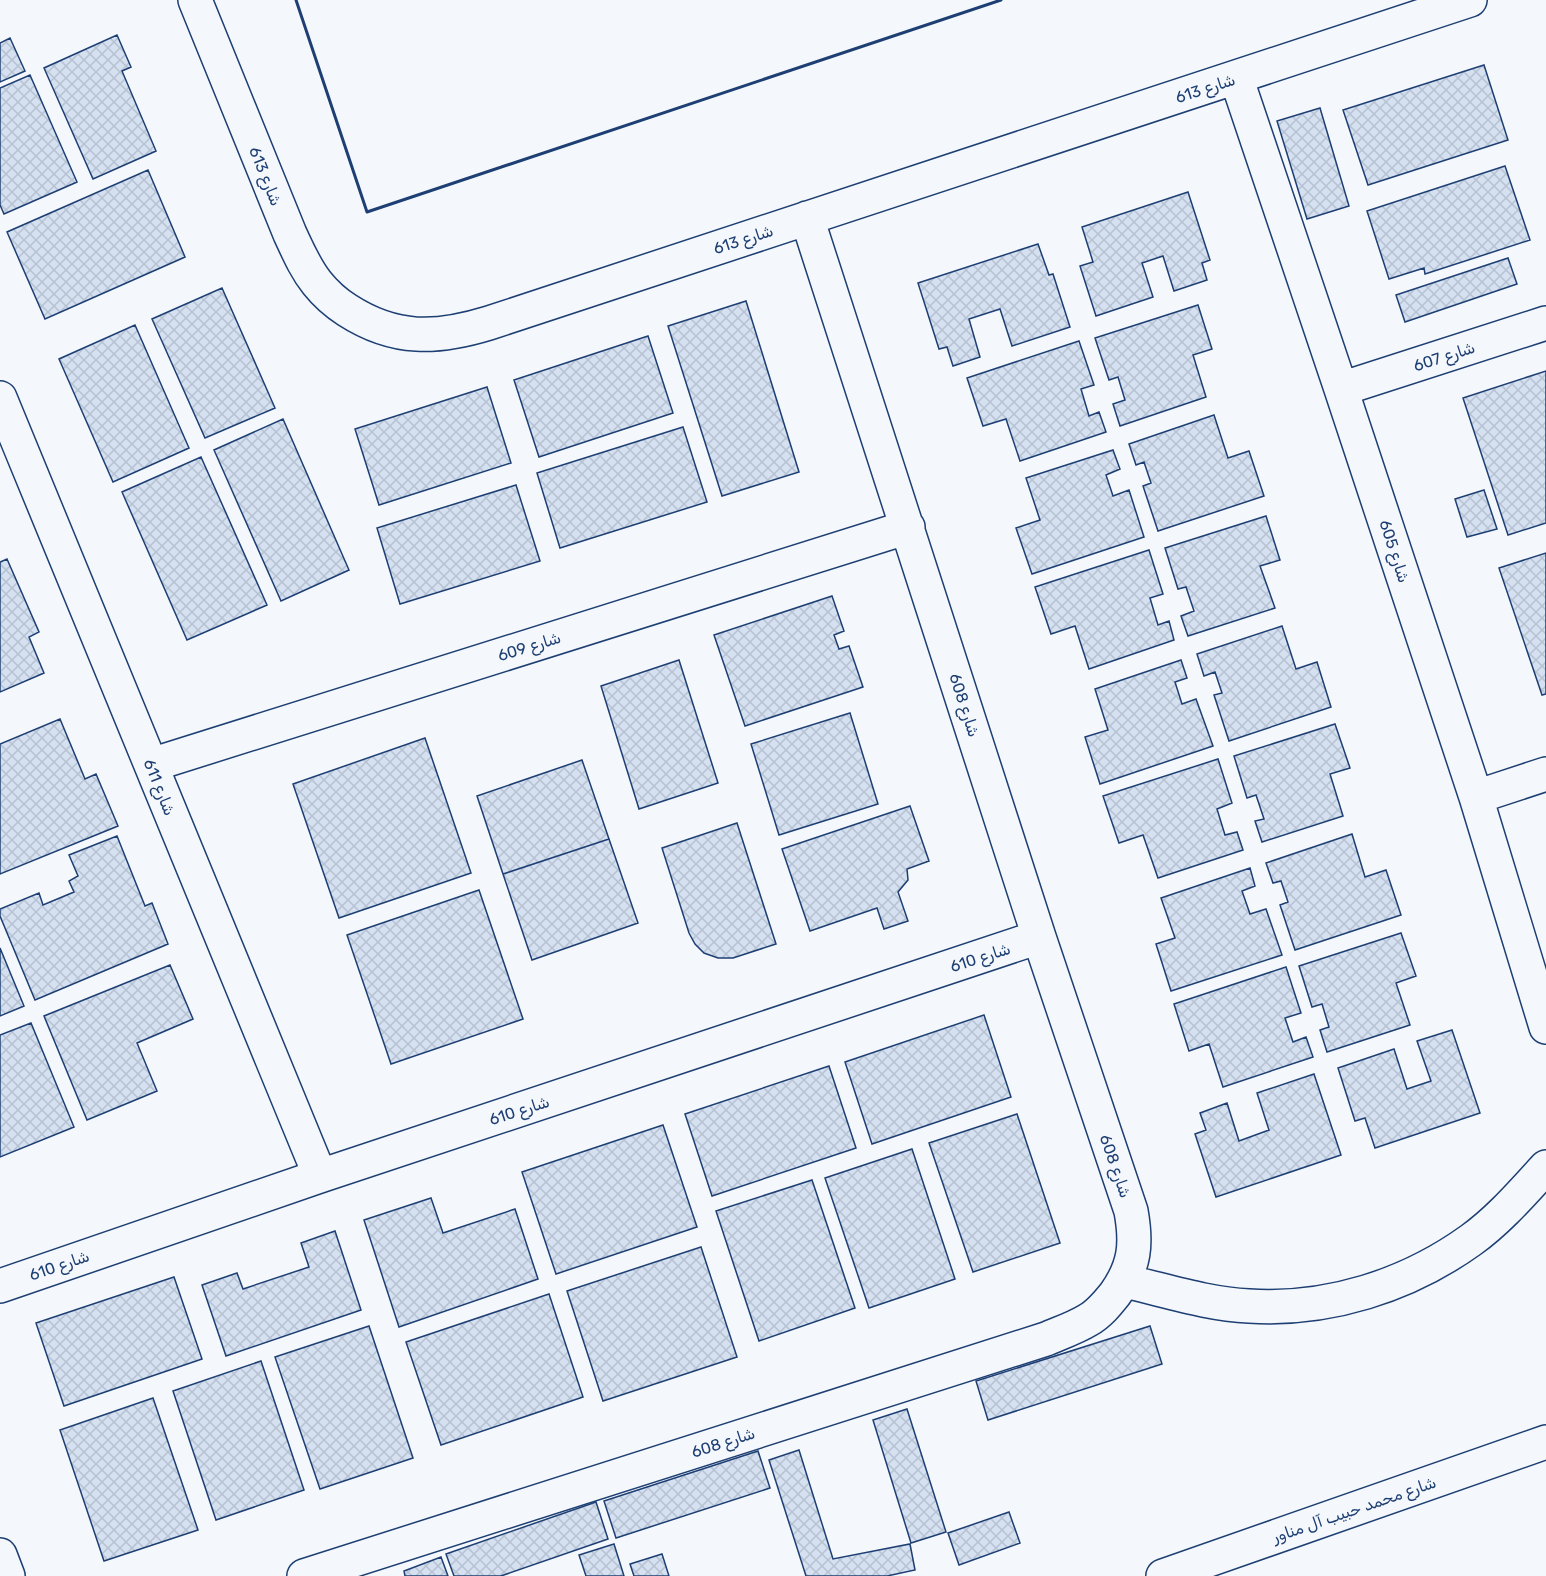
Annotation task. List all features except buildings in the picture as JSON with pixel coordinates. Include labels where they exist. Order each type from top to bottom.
[{"type":"street","name":"شارع 613","points":[[195,0],[302,261],[318,284],[338,304],[362,320],[386,329],[421,335],[464,331],[1470,0]]},
{"type":"street","name":"شارع 605","points":[[1236,77],[1476,797],[1546,1027]]},
{"type":"street","name":"شارع 608","points":[[304,1576],[1046,1339],[1089,1320],[1107,1305],[1130,1268],[1134,1249],[1131,1211],[1039,937],[807,218]]},
{"type":"street","name":"شارع 607","points":[[1341,389],[1546,323]]},
{"type":"street","name":"شارع 611","points":[[0,398],[320,1176]]},
{"type":"street","name":"شارع 609","points":[[151,765],[908,527]]},
{"type":"street","points":[[1476,797],[1546,774]]},
{"type":"street","name":"شارع 610","points":[[0,1286],[320,1176],[1039,937]]},
{"type":"street","points":[[1124,1281],[1209,1301],[1248,1306],[1289,1306],[1329,1302],[1379,1289],[1428,1267],[1472,1240],[1511,1205],[1546,1167]]},
{"type":"street","name":"شارع محمد حبيب آل مناور","points":[[1163,1576],[1546,1442]]},
{"type":"street","points":[[0,1555],[8,1576]]},
{"type":"wall","points":[[296,0],[367,212],[1001,0]]}]
